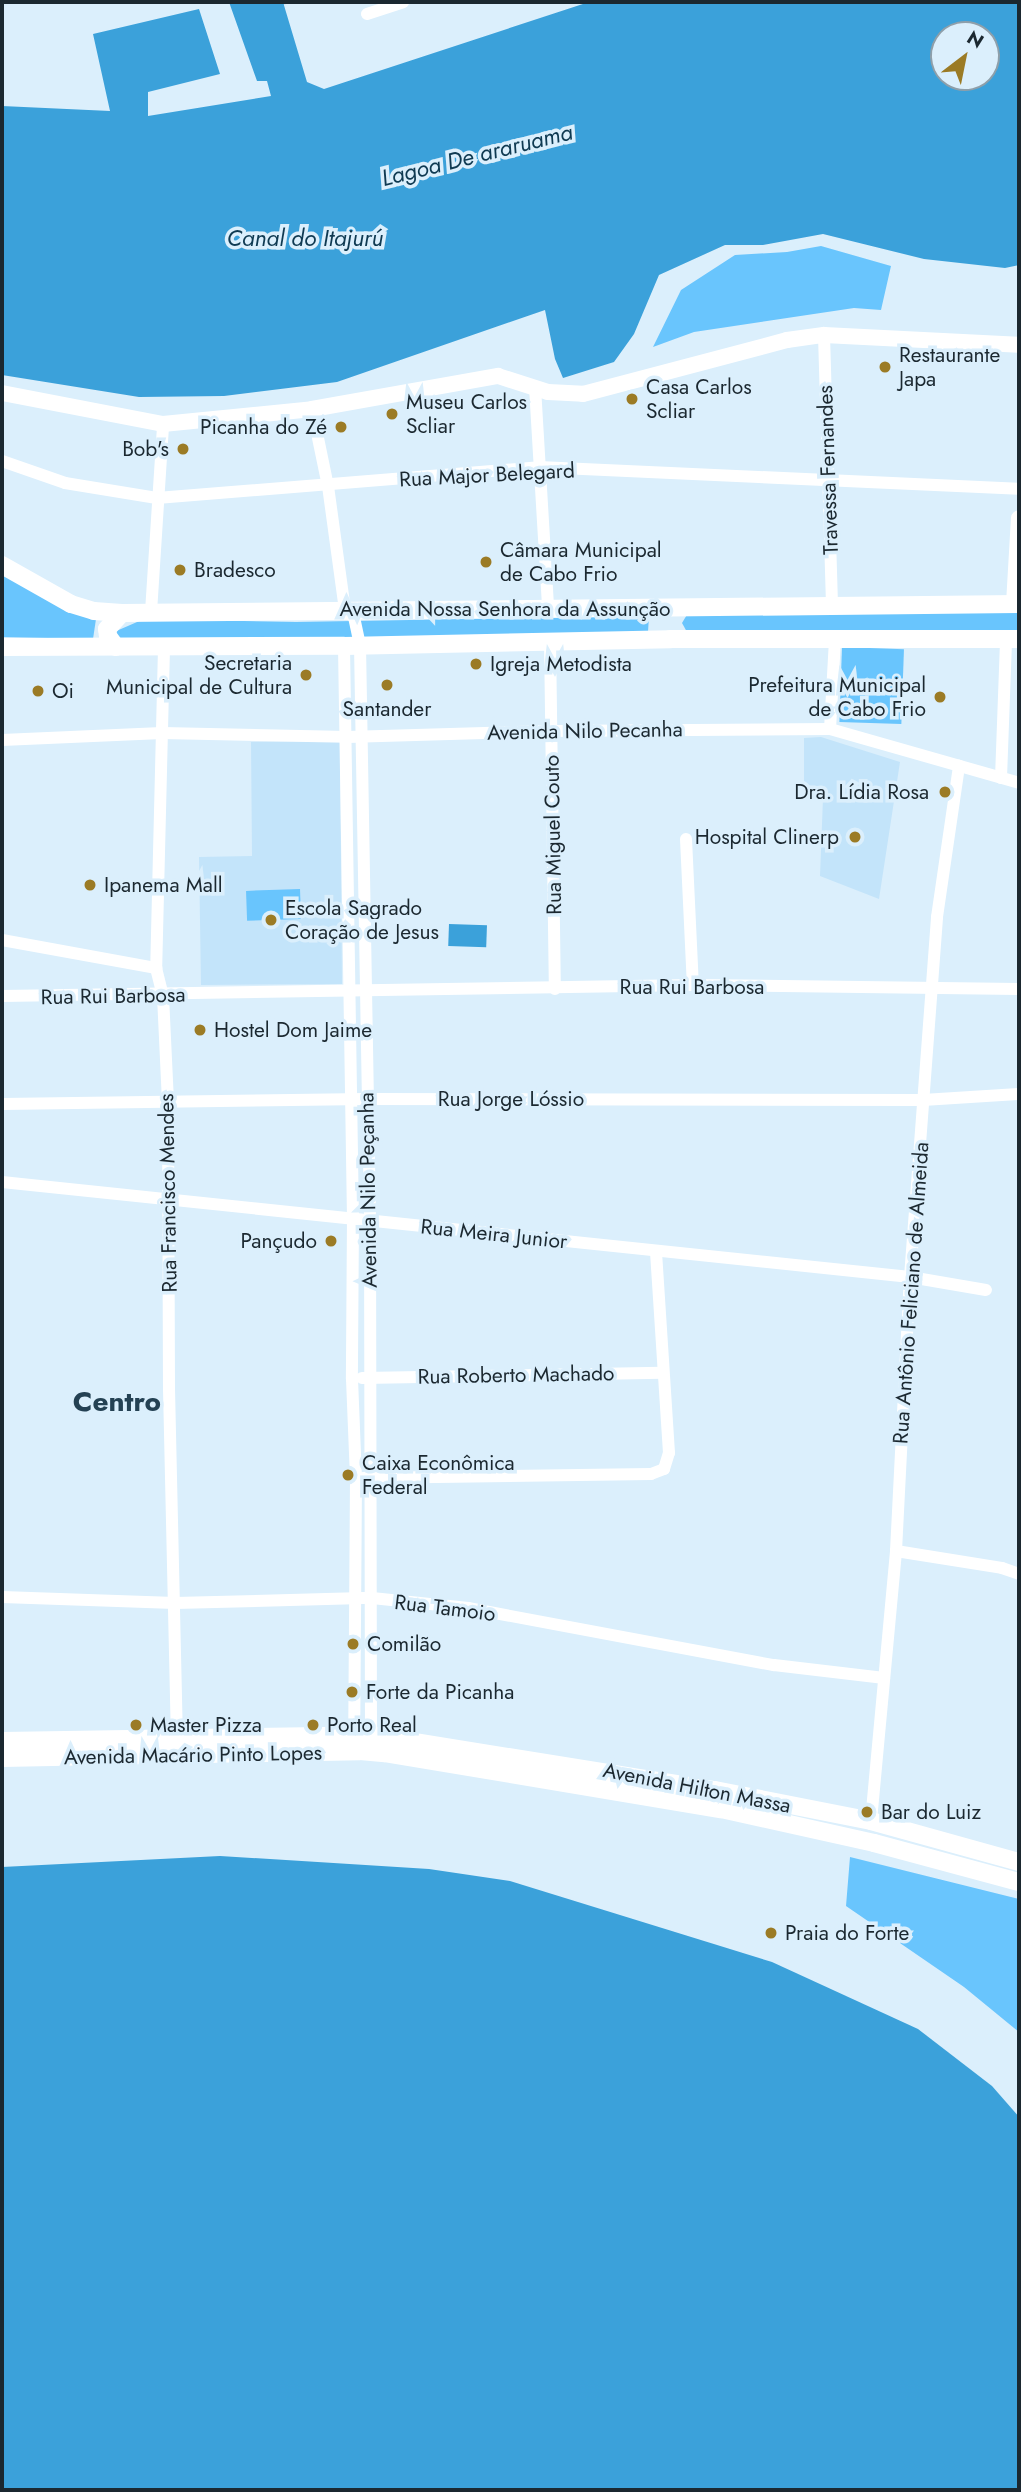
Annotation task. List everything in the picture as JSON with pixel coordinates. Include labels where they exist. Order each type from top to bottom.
[{"type":"main road","name":"Avenida Nossa Senhora da Assunção","points":[[2,565],[71,604],[94,611],[122,613],[232,614],[345,610],[1017,604]]},
{"type":"main road","points":[[668,607],[664,624],[670,639]]},
{"type":"main road","points":[[116,647],[108,636],[107,629],[122,613]]},
{"type":"main road","points":[[232,614],[242,631],[233,644]]},
{"type":"main road","name":"Avenida Nossa Senhora da Assunção","points":[[2,647],[164,648],[233,644],[352,645],[670,639],[1012,639]]},
{"type":"main road","name":"Avenida Macário Pinto Lopes","points":[[2,1741],[362,1735]]},
{"type":"main road","name":"Avenida Hilton Massa","points":[[362,1735],[696,1796],[1019,1882]]},
{"type":"main road","name":"Avenida Macário Pinto Lopes","points":[[2,1758],[384,1753]]},
{"type":"main road","name":"Avenida Hilton Massa","points":[[384,1753],[871,1821],[1019,1862]]},
{"type":"street","points":[[367,14],[403,2]]},
{"type":"street","points":[[2,393],[163,424],[312,409],[498,376],[564,395],[583,394],[787,340],[824,335],[1019,345]]},
{"type":"street","name":"Travessa Fernandes","points":[[824,335],[832,605]]},
{"type":"street","points":[[535,387],[548,608]]},
{"type":"street","points":[[312,409],[328,486],[345,610],[354,617],[352,645]]},
{"type":"street","points":[[151,612],[163,424]]},
{"type":"street","name":"Rua Major Belegard","points":[[2,461],[65,483],[157,498],[539,467],[1019,489]]},
{"type":"street","points":[[1017,604],[1019,518]]},
{"type":"street","points":[[1001,778],[1012,639]]},
{"type":"street","name":"Rua Miguel Couto","points":[[550,640],[555,989]]},
{"type":"street","points":[[830,729],[835,640]]},
{"type":"street","name":"Avenida Nilo Peçanha","points":[[352,645],[362,736],[370,1220],[369,1377],[355,1598],[362,1735]]},
{"type":"street","name":"Avenida Nilo Peçanha","points":[[352,645],[347,737],[353,1217],[352,1379],[372,1598],[362,1735]]},
{"type":"street","name":"Rua Francisco Mendes","points":[[164,648],[156,968],[163,996],[168,1101],[169,1389],[177,1739]]},
{"type":"street","name":"Avenida Nilo Pecanha","points":[[2,740],[162,733],[347,737],[551,731],[830,729],[1019,783]]},
{"type":"street","name":"Rua Antônio Feliciano de Almeida","points":[[871,1821],[895,1551],[910,1277],[932,989],[943,862],[959,766]]},
{"type":"street","points":[[686,839],[692,985]]},
{"type":"street","points":[[2,940],[156,968]]},
{"type":"street","name":"Rua Rui Barbosa","points":[[2,996],[163,996],[692,985],[1019,989]]},
{"type":"street","name":"Rua Jorge Lóssio","points":[[2,1104],[366,1099],[923,1100],[1019,1094]]},
{"type":"street","name":"Rua Meira Junior","points":[[2,1182],[169,1197],[656,1252],[910,1277],[986,1290]]},
{"type":"street","points":[[363,1478],[658,1473],[668,1462],[669,1453],[656,1252]]},
{"type":"street","name":"Rua Roberto Machado","points":[[352,1379],[662,1373]]},
{"type":"street","points":[[895,1551],[1002,1568],[1019,1574]]},
{"type":"street","name":"Rua Tamoio","points":[[2,1597],[175,1602],[372,1598],[468,1608],[774,1665],[884,1678]]},
{"type":"shaded area","points":[[821,246],[891,266],[881,310],[854,308],[694,332],[653,347],[681,290],[735,255],[787,252]]},
{"type":"shaded area","points":[[2,574],[96,619],[93,639],[2,637]]},
{"type":"shaded area","points":[[688,613],[1019,613],[1019,633],[687,632],[682,623]]},
{"type":"shaded area","points":[[649,616],[648,632],[118,642],[114,632],[144,619],[296,622]]},
{"type":"shaded area","points":[[842,647],[904,649],[901,724],[839,722]]},
{"type":"shaded area","name":"Hospital Clinerp","points":[[821,737],[900,762],[879,899],[820,876],[823,798],[804,796],[804,738]]},
{"type":"shaded area","name":"Escola Sagrado Coração de Jesus","points":[[340,741],[342,984],[201,985],[199,857],[252,856],[251,742]]},
{"type":"shaded area","points":[[300,889],[301,919],[247,921],[246,891]]},
{"type":"shaded area","points":[[850,1857],[1019,1899],[1019,2032],[964,1987],[846,1906]]},
{"type":"water","name":"Canal do Itajurú","points":[[229,2],[283,2],[307,82],[324,89],[589,2],[1019,2],[1019,265],[1005,268],[924,259],[823,234],[763,245],[725,245],[659,275],[634,334],[614,362],[563,378],[555,359],[545,310],[337,382],[224,396],[139,397],[2,375],[2,106],[110,111],[93,34],[199,9],[220,74],[148,92],[148,116],[271,96],[267,81],[257,81]]},
{"type":"water","points":[[449,924],[487,925],[486,947],[448,946]]},
{"type":"water","points":[[220,1856],[429,1869],[510,1881],[772,1962],[918,2029],[992,2086],[1019,2117],[1019,2490],[2,2490],[2,1867]]},
{"type":"place","name":"Restaurante Japa","points":[[885,367]]},
{"type":"place","name":"Casa Carlos Scliar","points":[[632,399]]},
{"type":"place","name":"Museu Carlos Scliar","points":[[392,414]]},
{"type":"place","name":"Picanha do Zé","points":[[341,427]]},
{"type":"place","name":"Bob's","points":[[183,449]]},
{"type":"place","name":"Câmara Municipal de Cabo Frio","points":[[486,562]]},
{"type":"place","name":"Bradesco","points":[[180,570]]},
{"type":"place","name":"Igreja Metodista","points":[[476,664]]},
{"type":"place","name":"Secretaria Municipal de Cultura","points":[[306,675]]},
{"type":"place","name":"Santander","points":[[387,685]]},
{"type":"place","name":"Oi","points":[[38,691]]},
{"type":"place","name":"Prefeitura Municipal de Cabo Frio","points":[[940,697]]},
{"type":"place","name":"Dra. Lídia Rosa","points":[[945,792]]},
{"type":"place","name":"Hospital Clinerp","points":[[855,837]]},
{"type":"place","name":"Ipanema Mall","points":[[90,885]]},
{"type":"place","name":"Escola Sagrado Coração de Jesus","points":[[271,920]]},
{"type":"place","name":"Hostel Dom Jaime","points":[[200,1030]]},
{"type":"place","name":"Pançudo","points":[[331,1241]]},
{"type":"place","name":"Caixa Econômica Federal","points":[[348,1475]]},
{"type":"place","name":"Comilão","points":[[353,1644]]},
{"type":"place","name":"Forte da Picanha","points":[[352,1692]]},
{"type":"place","name":"Master Pizza","points":[[136,1725]]},
{"type":"place","name":"Porto Real","points":[[313,1725]]},
{"type":"place","name":"Bar do Luiz","points":[[867,1812]]},
{"type":"place","name":"Praia do Forte","points":[[771,1933]]},
{"type":"district","name":"Centro","points":[[117,1402]]},
{"type":"water label","name":"Lagoa De araruama","points":[[477,155]]}]
